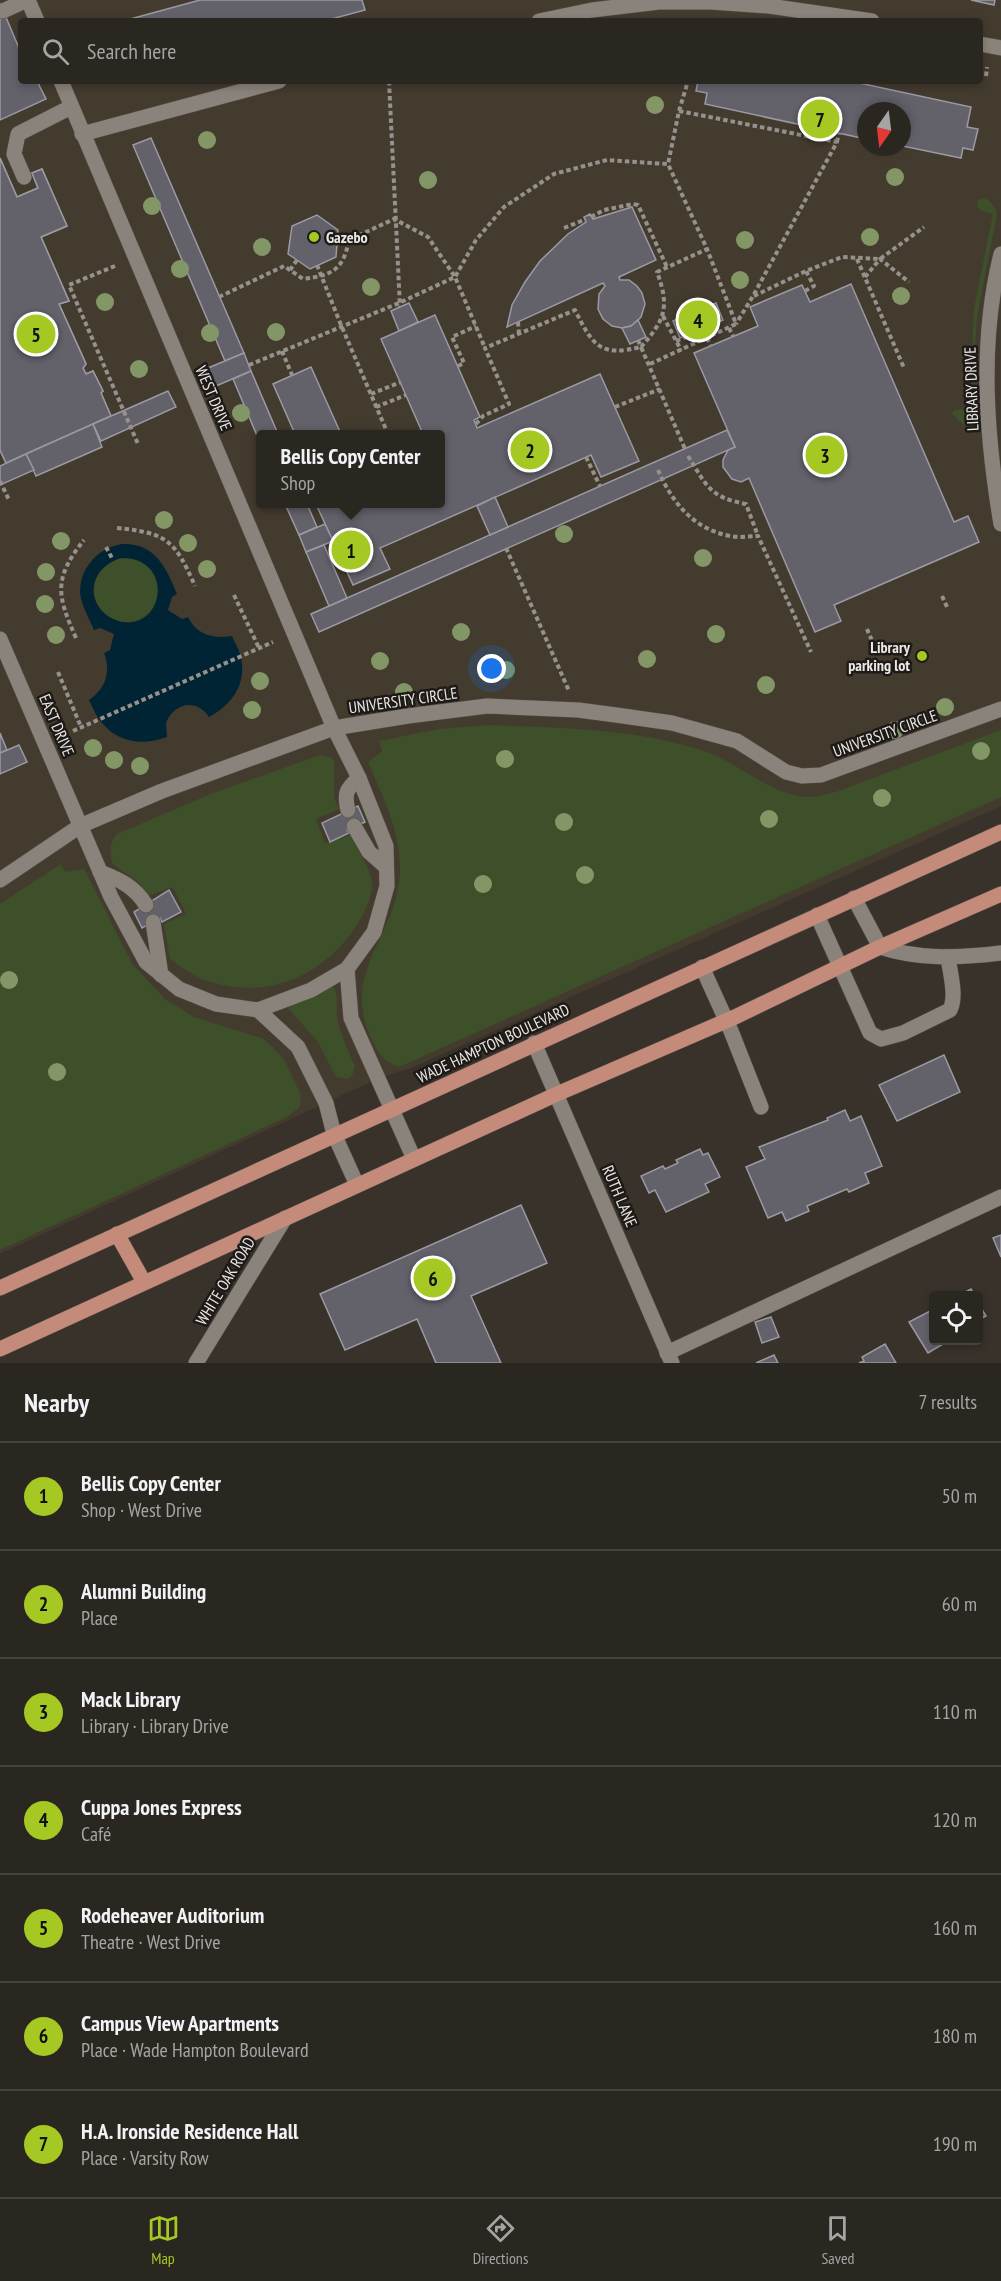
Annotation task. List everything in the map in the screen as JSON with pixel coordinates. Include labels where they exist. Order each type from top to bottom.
[{"type":"main road","name":"WADE HAMPTON BOULEVARD","points":[[0,1288],[1001,831]]},
{"type":"main road","points":[[0,1349],[557,1094],[726,1020],[879,947],[1001,894]]},
{"type":"main road","points":[[117,1234],[144,1282]]},
{"type":"street","points":[[3,11],[31,1],[36,18]]},
{"type":"street","points":[[553,18],[592,10],[669,2],[769,6],[851,18]]},
{"type":"street","points":[[983,45],[1001,48]]},
{"type":"street","name":"WEST DRIVE","points":[[62,84],[386,846],[387,886],[374,932],[347,969]]},
{"type":"street","points":[[82,134],[268,84]]},
{"type":"street","points":[[24,177],[14,154],[18,134],[71,107]]},
{"type":"street","name":"LIBRARY DRIVE","points":[[1001,254],[990,307],[986,343],[994,482],[1001,524]]},
{"type":"street","name":"EAST DRIVE","points":[[0,639],[100,872],[146,962],[179,989],[216,1004],[258,1010]]},
{"type":"street","name":"UNIVERSITY CIRCLE","points":[[0,880],[80,826],[162,791],[334,728],[488,706],[578,710],[672,723],[737,741],[786,772],[802,777],[821,776],[1001,709]]},
{"type":"street","points":[[348,810],[345,796],[348,787],[359,778]]},
{"type":"street","points":[[354,826],[369,852],[386,867]]},
{"type":"street","points":[[100,872],[126,883],[138,893],[146,905]]},
{"type":"street","points":[[854,898],[879,947],[916,955],[948,957],[1001,953]]},
{"type":"street","points":[[817,915],[870,1033],[881,1039],[903,1033],[950,1010],[952,996],[948,957]]},
{"type":"street","points":[[153,922],[161,975]]},
{"type":"street","points":[[702,967],[726,1020],[760,1107]]},
{"type":"street","points":[[357,1185],[334,1134],[326,1103],[298,1047],[258,1010],[311,990],[347,969],[351,1018],[414,1159]]},
{"type":"street","name":"RUTH LANE","points":[[534,1043],[669,1358]]},
{"type":"street","points":[[669,1358],[1001,1197]]},
{"type":"street","name":"WHITE OAK ROAD","points":[[196,1363],[285,1218]]},
{"type":"path","points":[[986,76],[987,67]]},
{"type":"path","points":[[388,84],[400,305]]},
{"type":"path","points":[[687,84],[668,164],[707,249],[736,324]]},
{"type":"path","points":[[679,111],[837,142]]},
{"type":"path","points":[[650,364],[736,324],[837,142],[838,133]]},
{"type":"path","points":[[249,365],[340,325],[400,305],[455,277],[476,240],[504,207],[554,174],[607,160],[668,164]]},
{"type":"path","points":[[591,217],[604,210],[638,205],[667,267]]},
{"type":"path","points":[[337,244],[394,219]]},
{"type":"path","points":[[394,219],[428,237],[455,277],[509,404],[483,416],[476,424]]},
{"type":"path","points":[[564,228],[584,220]]},
{"type":"path","points":[[865,277],[880,259],[924,227]]},
{"type":"path","points":[[219,297],[284,266],[303,279],[322,276],[339,268],[350,240]]},
{"type":"path","points":[[485,348],[575,310],[590,339],[603,348],[620,352],[641,347],[657,329],[663,315],[664,292],[657,272],[707,249]]},
{"type":"path","points":[[753,296],[842,257],[880,259],[909,282]]},
{"type":"path","points":[[857,259],[904,368]]},
{"type":"path","points":[[290,270],[297,260]]},
{"type":"path","points":[[115,266],[69,285],[138,444]]},
{"type":"path","points":[[317,266],[386,430]]},
{"type":"path","points":[[805,291],[814,286],[806,271]]},
{"type":"path","points":[[663,315],[674,330],[681,350]]},
{"type":"path","points":[[518,322],[519,334]]},
{"type":"path","points":[[458,366],[464,363],[452,337],[476,326]]},
{"type":"path","points":[[676,341],[712,327],[716,334]]},
{"type":"path","points":[[729,328],[733,336]]},
{"type":"path","points":[[707,338],[711,345]]},
{"type":"path","points":[[638,340],[685,449]]},
{"type":"path","points":[[282,351],[292,375]]},
{"type":"path","points":[[371,394],[400,382]]},
{"type":"path","points":[[615,407],[660,389]]},
{"type":"path","points":[[376,407],[406,395]]},
{"type":"path","points":[[688,456],[711,492],[727,501],[746,504],[758,536],[811,652]]},
{"type":"path","points":[[586,458],[600,486]]},
{"type":"path","points":[[658,470],[678,507],[701,525],[730,536],[758,536]]},
{"type":"path","points":[[0,481],[9,500]]},
{"type":"path","points":[[117,528],[149,532],[170,542],[182,556],[195,586]]},
{"type":"path","points":[[76,638],[61,599],[62,580],[68,560],[84,540]]},
{"type":"path","points":[[106,547],[113,560]]},
{"type":"path","points":[[506,548],[569,691]]},
{"type":"path","points":[[234,596],[259,648]]},
{"type":"path","points":[[942,596],[948,609]]},
{"type":"path","points":[[867,629],[873,643]]},
{"type":"path","points":[[73,731],[273,642]]},
{"type":"path","points":[[58,672],[81,727]]},
{"type":"shaded area","points":[[0,0],[1001,0],[1001,806],[411,1068],[379,1078],[0,1254]]},
{"type":"green space","points":[[986,198],[994,206],[997,214],[977,317],[975,419],[973,427],[968,429],[952,414],[954,410],[972,409],[974,309],[993,214],[979,210],[977,202],[979,199]]},
{"type":"green space","points":[[120,558],[132,558],[149,567],[156,578],[158,590],[156,602],[149,613],[132,622],[120,622],[108,617],[99,608],[94,596],[94,584],[99,572],[108,563]]},
{"type":"green space","points":[[489,725],[589,730],[663,740],[710,753],[786,793],[814,797],[836,792],[1001,730],[1001,797],[399,1067],[389,1063],[380,1053],[372,1040],[364,1015],[362,993],[366,973],[397,894],[400,871],[400,856],[394,828],[368,762],[382,751],[379,741],[439,729]]},
{"type":"green space","points":[[320,755],[334,760],[334,797],[339,809],[316,819],[325,843],[351,835],[371,877],[371,895],[359,921],[339,948],[308,972],[291,980],[254,988],[234,987],[214,983],[191,973],[170,959],[164,924],[186,914],[173,887],[148,896],[140,884],[112,863],[111,848],[114,838],[117,834],[213,793]]},
{"type":"green space","points":[[61,864],[65,872],[84,869],[133,965],[165,999],[194,1017],[264,1039],[283,1058],[301,1095],[300,1107],[287,1117],[0,1250],[0,904]]},
{"type":"green space","points":[[332,985],[336,996],[340,1030],[355,1066],[352,1076],[347,1079],[336,1077],[318,1042],[288,1008],[289,1005]]},
{"type":"water","points":[[133,545],[151,552],[158,558],[177,594],[172,597],[168,610],[182,619],[188,617],[201,632],[218,637],[232,636],[240,655],[242,677],[235,693],[224,707],[209,717],[198,707],[186,705],[180,707],[174,711],[166,723],[167,737],[159,740],[142,742],[118,736],[102,723],[89,700],[100,690],[106,679],[107,667],[104,653],[110,650],[114,634],[100,628],[94,630],[85,611],[80,589],[90,563],[104,550],[113,546]],"holes":[[[121,558],[138,561],[150,569],[156,580],[158,592],[155,605],[148,615],[137,621],[122,622],[109,617],[97,603],[94,595],[96,579],[105,566],[113,561]]]},
{"type":"building","points":[[200,0],[362,0],[365,10],[335,18],[134,18]]},
{"type":"building","points":[[971,0],[995,0],[994,5]]},
{"type":"building","points":[[0,3],[18,46],[18,84],[38,84],[46,99],[0,120]]},
{"type":"building","points":[[697,84],[864,84],[971,107],[967,127],[978,129],[973,150],[963,148],[961,158],[911,148],[911,102],[857,102],[857,137],[705,104],[707,93],[696,91]]},
{"type":"building","points":[[151,138],[244,353],[225,361],[133,145]]},
{"type":"building","points":[[0,158],[17,197],[38,188],[32,173],[42,169],[67,226],[41,237],[69,301],[59,304],[86,364],[83,368],[86,374],[93,371],[103,391],[101,393],[111,416],[6,463],[0,450]]},
{"type":"building","points":[[0,158],[17,197],[38,188],[32,173],[42,169],[67,226],[41,237],[69,301],[59,304],[86,364],[83,368],[86,374],[93,371],[103,391],[101,393],[111,416],[6,463],[0,450]]},
{"type":"building","points":[[632,207],[656,260],[619,277],[620,280],[629,280],[642,293],[645,304],[638,320],[631,326],[622,328],[612,326],[603,319],[598,309],[599,294],[605,286],[603,283],[507,327],[512,305],[525,282],[540,261],[568,234],[586,222],[584,217],[590,214],[593,219]]},
{"type":"building","name":"Gazebo","points":[[317,215],[338,230],[336,257],[310,269],[288,254],[292,226]]},
{"type":"building","points":[[851,284],[954,522],[968,516],[979,542],[834,605],[841,621],[815,632],[749,478],[741,482],[732,479],[723,467],[723,460],[728,450],[735,447],[694,353],[758,326],[750,307],[802,285],[810,302]]},
{"type":"building","points":[[409,303],[418,322],[399,331],[391,311]]},
{"type":"building","points":[[716,303],[723,320],[680,338],[673,321]]},
{"type":"building","points":[[435,315],[480,417],[474,420],[477,428],[600,374],[639,461],[601,477],[591,455],[380,548],[390,569],[353,585],[318,508],[445,508],[445,430],[421,430],[381,339]]},
{"type":"building","points":[[638,320],[646,337],[630,344],[622,328],[631,326]]},
{"type":"building","points":[[244,353],[251,371],[216,386],[208,368]]},
{"type":"building","points":[[311,367],[339,430],[293,430],[273,384]]},
{"type":"building","points":[[251,371],[276,430],[256,430],[256,433],[233,379]]},
{"type":"building","points":[[168,391],[176,407],[101,441],[93,424]]},
{"type":"building","points":[[93,424],[102,447],[36,476],[26,454]]},
{"type":"building","points":[[727,430],[735,447],[319,632],[311,614]]},
{"type":"building","points":[[26,454],[34,470],[0,485],[0,466]]},
{"type":"building","points":[[495,497],[508,527],[490,535],[477,506]]},
{"type":"building","points":[[287,508],[309,508],[317,527],[299,535]]},
{"type":"building","points":[[325,524],[333,541],[306,552],[299,535]]},
{"type":"building","points":[[324,545],[347,598],[329,606],[306,552]]},
{"type":"building","points":[[0,733],[7,750],[0,753]]},
{"type":"building","points":[[19,745],[27,762],[0,774],[0,753]]},
{"type":"building","points":[[358,806],[365,822],[347,830],[349,833],[330,842],[322,823]]},
{"type":"building","points":[[169,890],[181,912],[162,922],[160,918],[142,928],[134,912]]},
{"type":"building","points":[[944,1055],[960,1092],[897,1121],[879,1085]]},
{"type":"building","points":[[845,1110],[850,1121],[861,1116],[882,1166],[865,1173],[869,1183],[849,1192],[847,1189],[807,1206],[809,1211],[786,1221],[782,1212],[768,1218],[746,1167],[765,1159],[759,1147],[828,1120],[827,1118]]},
{"type":"building","points":[[700,1149],[703,1155],[708,1153],[720,1177],[705,1184],[709,1192],[666,1212],[655,1190],[649,1193],[641,1176],[663,1166],[665,1169],[678,1163],[676,1160]]},
{"type":"building","points":[[521,1205],[547,1263],[471,1296],[501,1363],[436,1363],[417,1319],[345,1350],[320,1294]]},
{"type":"building","points":[[1001,1235],[1001,1257],[993,1238]]},
{"type":"building","points":[[929,1312],[929,1345],[941,1345],[928,1353],[909,1322]]},
{"type":"building","points":[[771,1317],[779,1337],[762,1343],[755,1322]]},
{"type":"building","points":[[885,1344],[896,1363],[859,1363],[864,1361],[862,1357]]},
{"type":"building","points":[[774,1355],[778,1363],[756,1363]]},
{"type":"place","name":"H.A. Ironside Residence Hall","points":[[820,119]]},
{"type":"place","name":"Gazebo","points":[[314,237]]},
{"type":"place","name":"Cuppa Jones Express","points":[[698,320]]},
{"type":"place","name":"Rodeheaver Auditorium","points":[[36,334]]},
{"type":"place","name":"Alumni Building","points":[[530,450]]},
{"type":"place","name":"Mack Library","points":[[825,455]]},
{"type":"place","name":"Bellis Copy Center","points":[[351,550]]},
{"type":"place","name":"Library parking lot","points":[[922,656]]},
{"type":"place","name":"Campus View Apartments","points":[[433,1278]]}]
